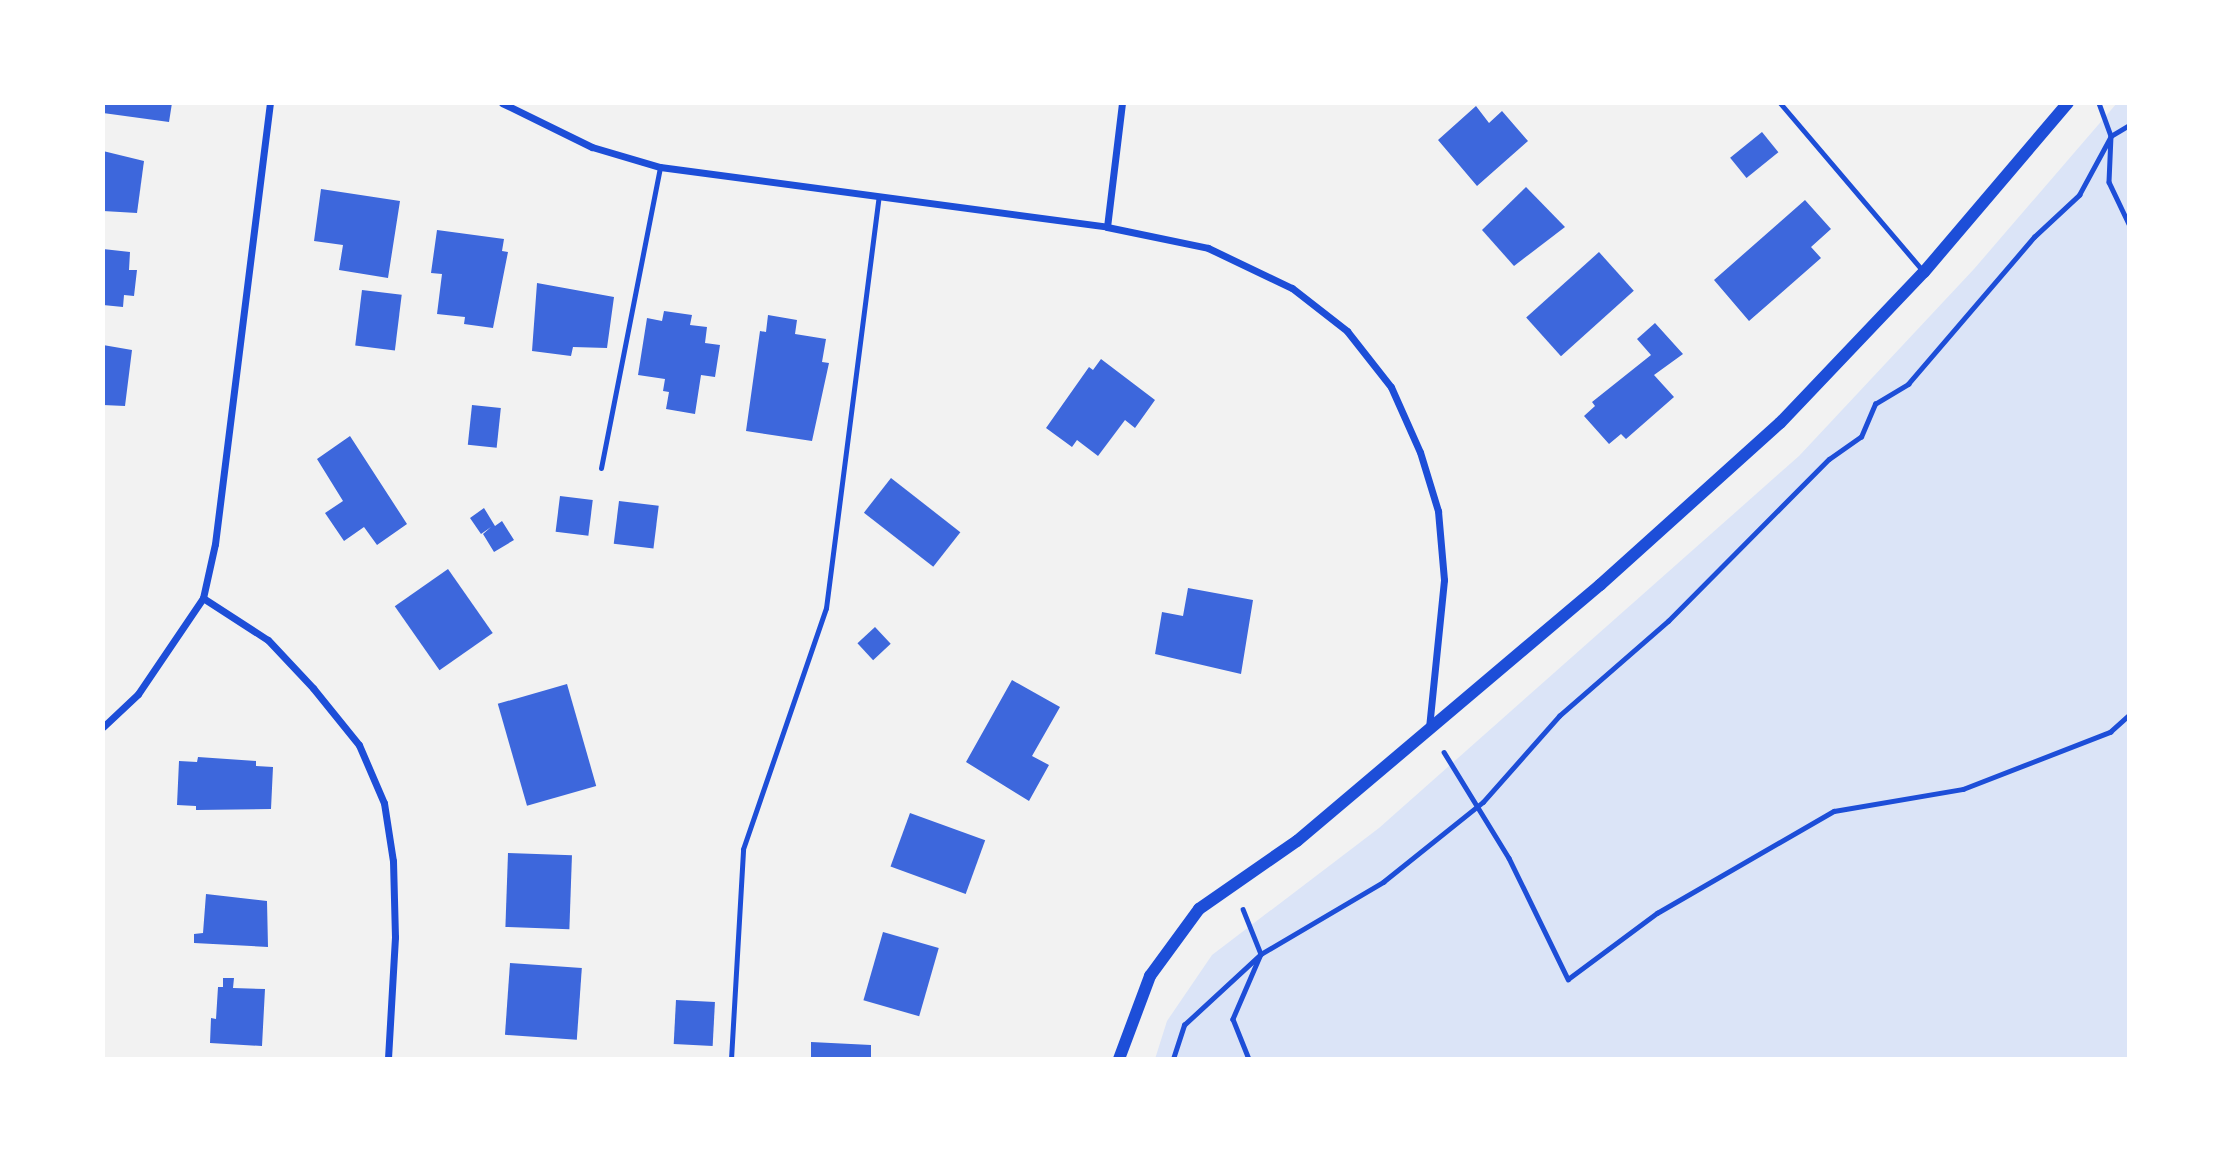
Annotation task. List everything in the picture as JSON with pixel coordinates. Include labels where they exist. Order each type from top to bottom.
[{"type":"street","points":[[103,727],[138,694],[203,598],[215,544],[270,103]]},
{"type":"street","points":[[502,103],[592,147],[660,167],[1107,227],[1208,248],[1292,288],[1347,331],[1391,387],[1420,452],[1438,511],[1444,580],[1429,728]]},
{"type":"street","points":[[1107,227],[1122,103]]},
{"type":"street","points":[[1119,1059],[1150,976],[1199,909],[1297,841],[1600,585],[1780,423],[1924,272],[2068,103]]},
{"type":"street","points":[[203,598],[268,640],[313,688],[359,746],[384,803],[393,861],[395,925],[388,1059]]},
{"type":"lane","points":[[1780,103],[1924,272]]},
{"type":"lane","points":[[601,468],[660,167]]},
{"type":"lane","points":[[731,1059],[743,849],[826,608],[878,196]]},
{"type":"path","points":[[2099,103],[2111,136],[2109,182],[2129,224]]},
{"type":"path","points":[[1173,1059],[1184,1025],[1261,954],[1384,882],[1477,805],[1559,716],[1668,621],[1829,459],[1861,437],[1875,404],[1908,384],[2034,237],[2078,195],[2111,136],[2129,125]]},
{"type":"path","points":[[1429,728],[1509,858],[1568,979],[1657,913],[1834,811],[1963,789],[2110,732],[2129,715]]},
{"type":"path","points":[[1233,883],[1261,954],[1233,1019],[1249,1059]]},
{"type":"shaded area","points":[[2117,103],[2129,103],[2129,1059],[1155,1059],[1167,1021],[1212,955],[1379,828],[1799,456],[1974,269]]},
{"type":"building","points":[[103,103],[172,103],[169,122],[103,113]]},
{"type":"building","points":[[1476,106],[1489,123],[1502,111],[1528,141],[1477,186],[1438,140]]},
{"type":"building","points":[[1762,132],[1778,152],[1746,178],[1730,158]]},
{"type":"building","points":[[103,151],[144,161],[137,213],[103,211]]},
{"type":"building","points":[[1526,187],[1565,227],[1514,266],[1482,230]]},
{"type":"building","points":[[321,189],[400,201],[388,278],[339,270],[343,245],[314,241]]},
{"type":"building","points":[[1805,200],[1831,229],[1811,247],[1821,258],[1749,321],[1714,280]]},
{"type":"building","points":[[437,230],[504,239],[502,251],[508,252],[493,328],[464,324],[465,317],[437,314],[442,274],[431,273]]},
{"type":"building","points":[[103,249],[130,252],[129,270],[137,270],[134,296],[124,295],[123,307],[103,305]]},
{"type":"building","points":[[1599,252],[1634,291],[1561,356],[1526,318]]},
{"type":"building","points":[[537,283],[614,297],[607,348],[573,347],[571,356],[532,351]]},
{"type":"building","points":[[362,290],[402,295],[395,350],[355,346]]},
{"type":"building","points":[[664,311],[692,315],[690,325],[707,327],[705,343],[720,345],[715,377],[701,375],[695,414],[666,409],[669,392],[663,391],[665,379],[638,375],[647,318],[662,321]]},
{"type":"building","points":[[768,315],[797,320],[795,334],[826,339],[822,362],[829,363],[812,441],[746,431],[760,331],[766,332]]},
{"type":"building","points":[[1655,323],[1683,354],[1654,375],[1674,397],[1626,439],[1621,434],[1609,444],[1584,416],[1595,406],[1592,402],[1651,355],[1637,339]]},
{"type":"building","points":[[103,345],[132,350],[125,406],[103,405]]},
{"type":"building","points":[[1101,359],[1155,400],[1135,428],[1125,420],[1098,456],[1077,440],[1072,447],[1046,428],[1089,367],[1093,370]]},
{"type":"building","points":[[472,405],[501,408],[497,448],[468,445]]},
{"type":"building","points":[[350,436],[407,524],[377,545],[364,527],[344,541],[325,513],[343,501],[317,459]]},
{"type":"building","points":[[891,478],[960,532],[933,567],[864,513]]},
{"type":"building","points":[[560,496],[593,500],[588,536],[556,532]]},
{"type":"building","points":[[619,501],[659,506],[653,549],[614,544]]},
{"type":"building","points":[[484,508],[495,526],[502,521],[514,540],[494,552],[483,534],[491,527],[481,534],[470,518]]},
{"type":"building","points":[[448,569],[493,633],[439,670],[395,606]]},
{"type":"building","points":[[1188,588],[1253,600],[1241,674],[1155,654],[1162,612],[1183,616]]},
{"type":"building","points":[[875,627],[891,644],[873,660],[857,643]]},
{"type":"building","points":[[1012,680],[1060,707],[1032,756],[1049,765],[1029,801],[966,762]]},
{"type":"building","points":[[567,684],[596,786],[527,806],[498,704]]},
{"type":"building","points":[[198,757],[256,761],[256,766],[273,767],[271,809],[196,810],[196,806],[177,805],[179,761],[197,762]]},
{"type":"building","points":[[910,813],[985,840],[966,894],[891,867]]},
{"type":"building","points":[[508,853],[572,855],[569,929],[505,927]]},
{"type":"building","points":[[206,894],[267,901],[268,947],[194,943],[194,934],[203,933]]},
{"type":"building","points":[[883,932],[939,948],[919,1016],[863,1000]]},
{"type":"building","points":[[510,963],[582,968],[577,1040],[505,1035]]},
{"type":"building","points":[[223,978],[234,978],[233,988],[265,989],[262,1046],[210,1043],[211,1018],[216,1019],[218,987],[223,987]]},
{"type":"building","points":[[676,1000],[715,1002],[713,1046],[674,1044]]},
{"type":"building","points":[[811,1042],[871,1045],[871,1059],[811,1059]]}]
